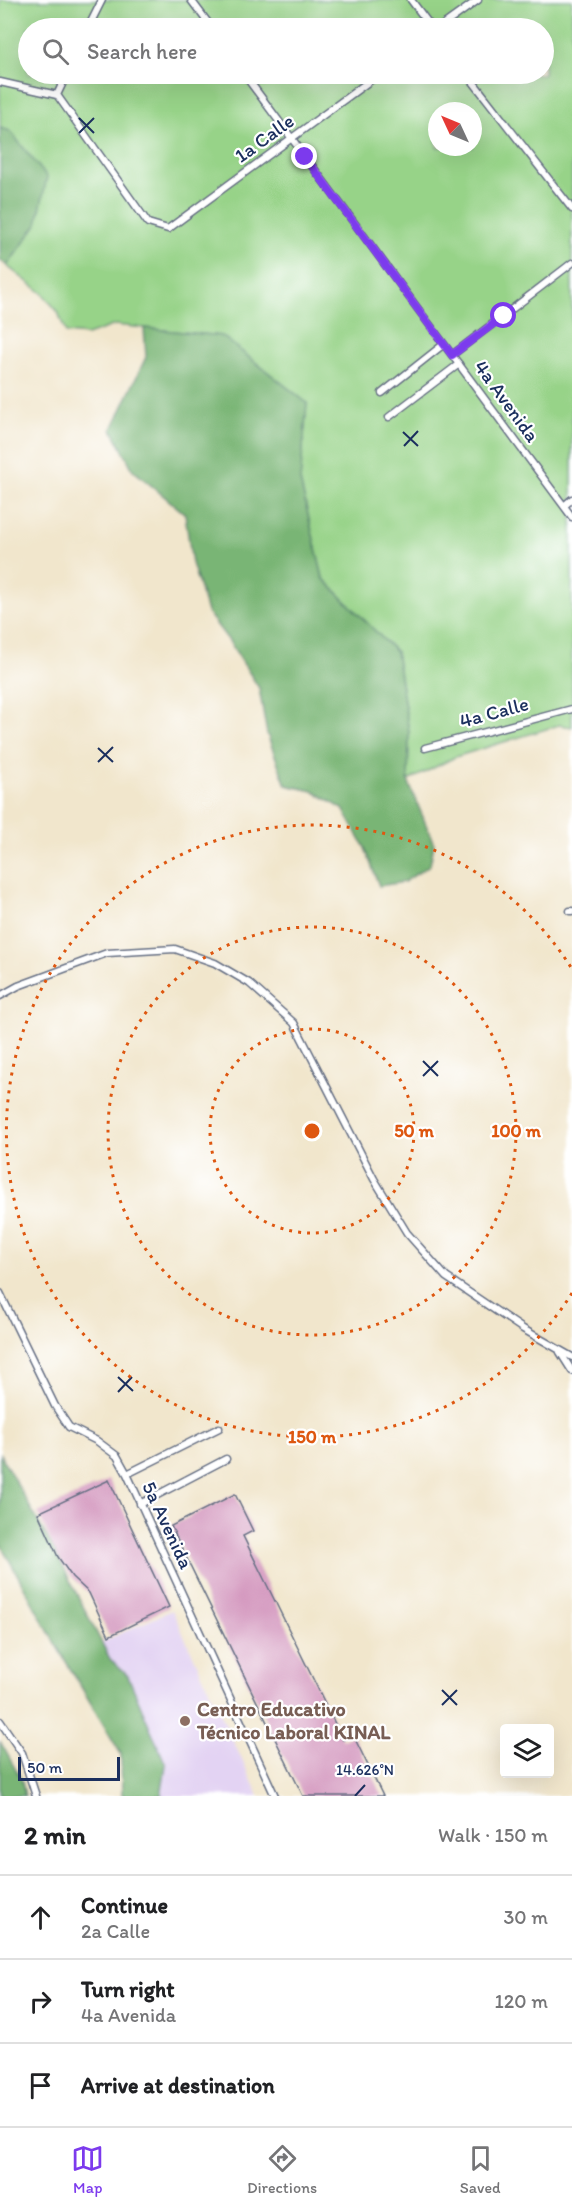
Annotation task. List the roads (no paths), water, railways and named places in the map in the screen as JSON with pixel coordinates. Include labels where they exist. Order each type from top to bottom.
[{"type":"lane","points":[[93,18],[102,0]]},
{"type":"lane","points":[[191,0],[204,18]]},
{"type":"lane","points":[[411,0],[424,18]]},
{"type":"lane","points":[[453,18],[478,0]]},
{"type":"lane","points":[[0,82],[57,95],[62,84]]},
{"type":"lane","name":"4a Avenida","points":[[251,84],[572,517]]},
{"type":"lane","name":"1a Calle","points":[[57,95],[148,223],[168,229],[365,84]]},
{"type":"lane","points":[[475,84],[572,209]]},
{"type":"lane","points":[[452,355],[572,263]]},
{"type":"lane","points":[[382,393],[444,344]]},
{"type":"lane","points":[[389,417],[459,364]]},
{"type":"lane","points":[[564,506],[572,499]]},
{"type":"lane","name":"4a Calle","points":[[425,748],[572,708]]},
{"type":"lane","points":[[0,996],[18,986],[107,953],[175,949],[215,963],[249,982],[294,1023],[374,1179],[407,1233],[446,1277],[572,1357]]},
{"type":"lane","name":"5a Avenida","points":[[0,1293],[55,1406],[69,1427],[97,1441],[117,1456],[127,1474],[274,1796]]},
{"type":"lane","points":[[560,1351],[572,1371]]},
{"type":"lane","points":[[127,1474],[219,1428]]},
{"type":"lane","points":[[140,1504],[226,1459]]},
{"type":"lane","points":[[0,1721],[22,1753],[36,1796]]},
{"type":"place","name":"Centro Educativo Técnico Laboral KINAL","points":[[185,1721]]}]
